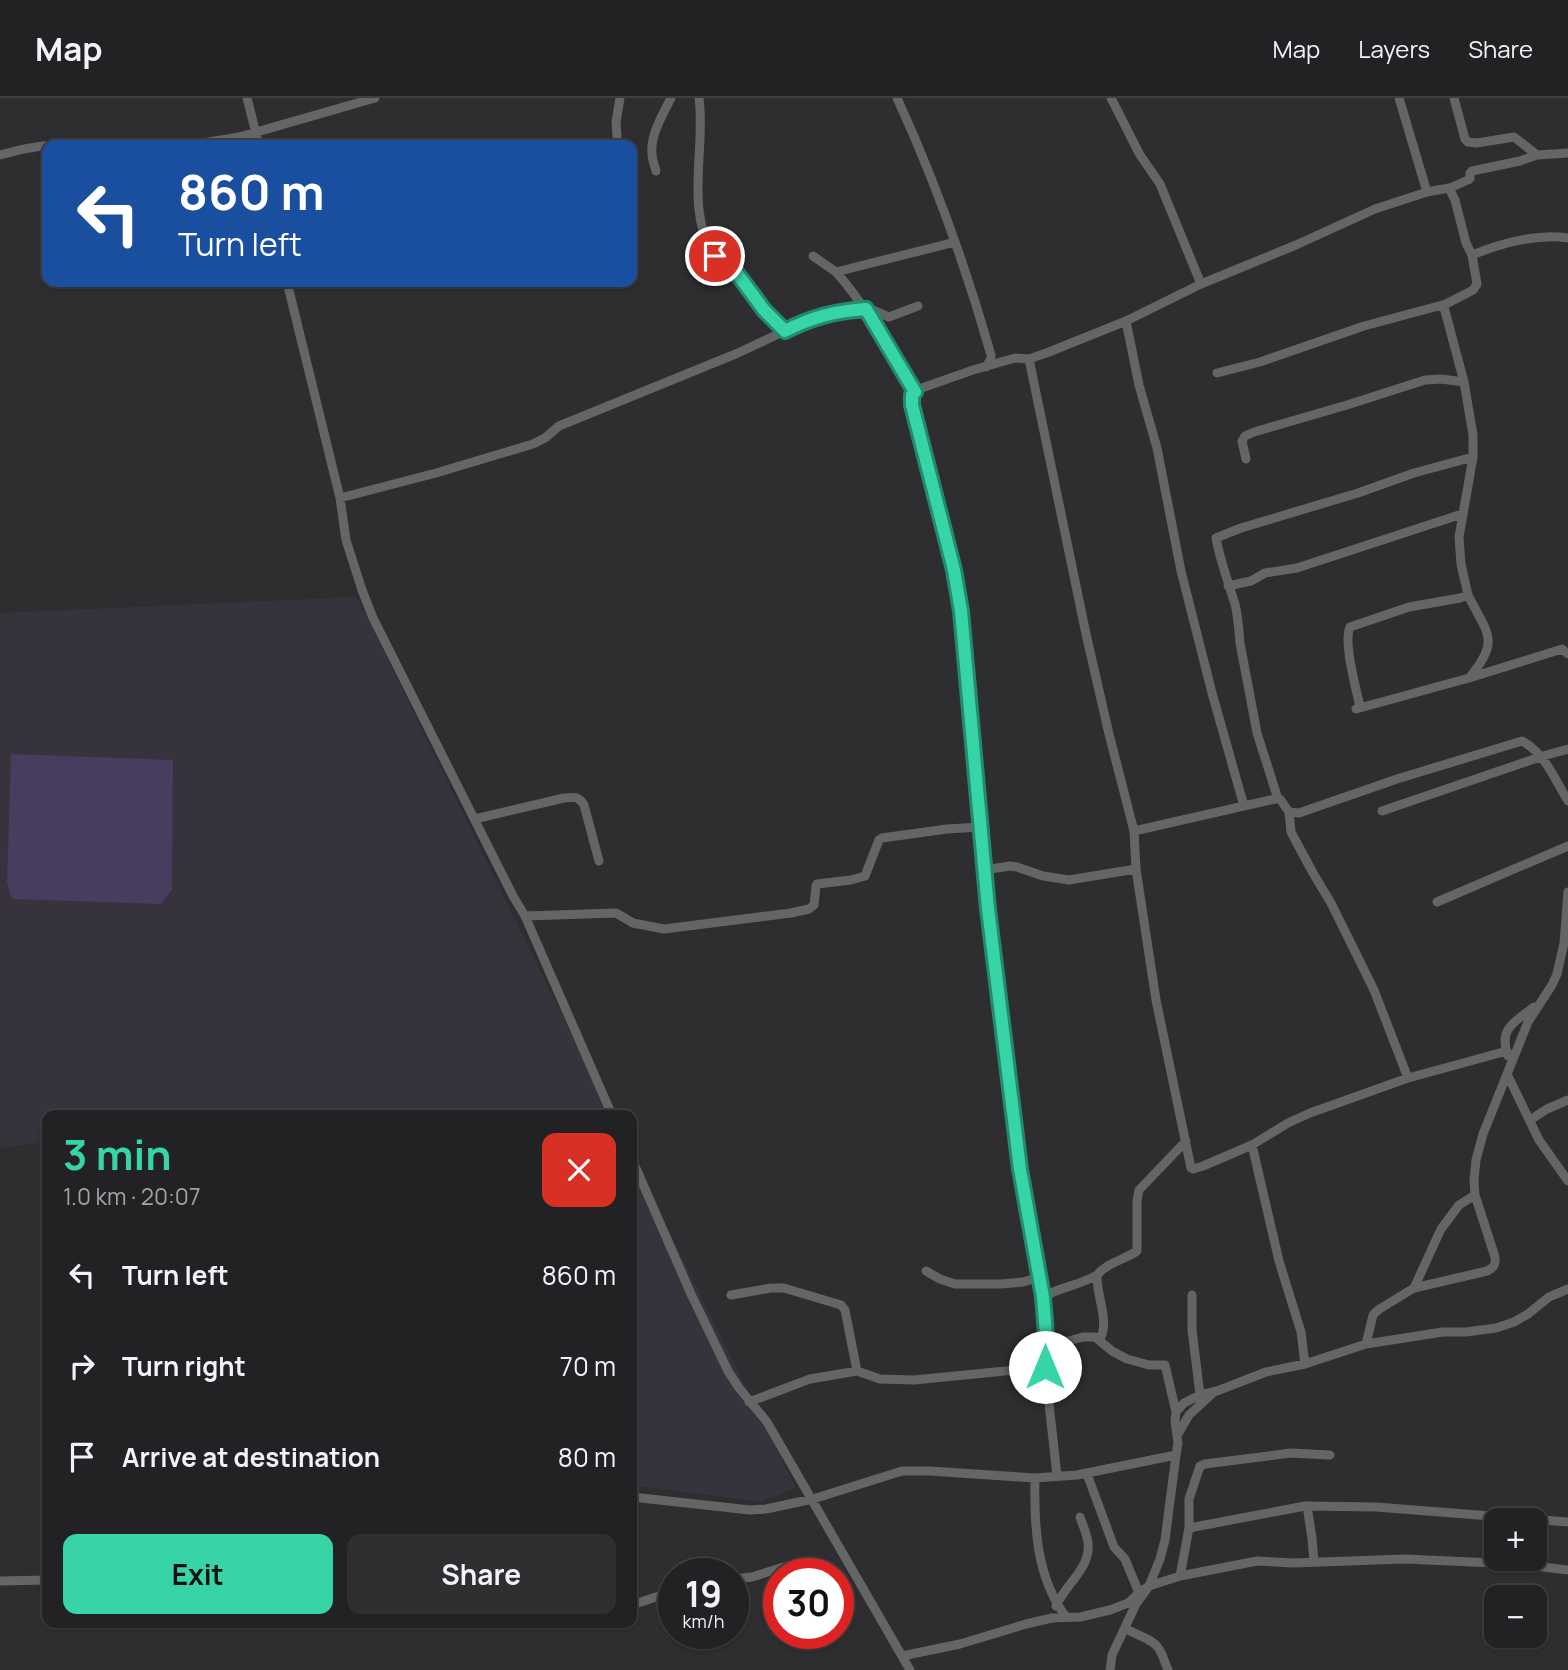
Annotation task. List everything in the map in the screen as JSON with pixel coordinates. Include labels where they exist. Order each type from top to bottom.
[{"type":"street","points":[[247,98],[258,140]]},
{"type":"street","points":[[222,140],[375,98]]},
{"type":"street","points":[[617,136],[620,98]]},
{"type":"street","points":[[656,171],[652,144],[671,98]]},
{"type":"street","points":[[699,98],[702,115],[698,204],[708,243],[718,261],[736,272],[764,310],[785,331]]},
{"type":"street","points":[[897,98],[920,149],[955,242],[991,355],[986,367]]},
{"type":"street","points":[[1111,98],[1140,155],[1160,184],[1201,284]]},
{"type":"street","points":[[1399,98],[1427,192]]},
{"type":"street","points":[[1454,98],[1468,142],[1514,137],[1537,155]]},
{"type":"street","points":[[3,152],[42,147]]},
{"type":"street","points":[[1057,1476],[1045,1367],[1047,1347],[1043,1297],[1020,1169],[988,909],[961,611],[954,570],[912,405],[912,395],[951,378],[1015,358],[1029,359],[1126,321],[1201,284],[1375,209],[1427,192],[1450,188],[1470,179],[1472,171],[1537,155],[1568,153]]},
{"type":"street","points":[[1217,373],[1260,362],[1354,329],[1446,304],[1476,288],[1472,255],[1450,188]]},
{"type":"street","points":[[1472,255],[1539,237],[1568,238]]},
{"type":"street","points":[[836,272],[955,242]]},
{"type":"street","points":[[813,256],[836,272],[854,292],[915,392]]},
{"type":"street","points":[[288,287],[340,499],[346,540],[367,603],[525,916],[610,1110]]},
{"type":"street","points":[[1446,304],[1444,310],[1464,382],[1472,425],[1473,457],[1459,537],[1461,564],[1468,595],[1489,641],[1483,661],[1469,678]]},
{"type":"street","points":[[340,499],[533,444],[559,426],[738,353],[812,318],[866,309],[889,317],[918,306]]},
{"type":"street","points":[[1126,321],[1139,385],[1157,448],[1184,583],[1244,806]]},
{"type":"street","points":[[1029,359],[1086,634],[1134,831],[1136,869],[1156,1000],[1189,1165],[1193,1169],[1203,1166],[1252,1145],[1310,1113],[1408,1078],[1507,1051]]},
{"type":"street","points":[[1246,459],[1242,441],[1245,436],[1254,432],[1425,380],[1464,382]]},
{"type":"street","points":[[1408,1078],[1374,990],[1331,903],[1291,832],[1289,812],[1278,799],[1258,733],[1235,605],[1216,540],[1220,535],[1473,457]]},
{"type":"street","points":[[1228,586],[1250,581],[1265,573],[1297,568],[1462,514]]},
{"type":"street","points":[[1468,595],[1409,607],[1350,627],[1348,643],[1360,707],[1356,709],[1562,649],[1568,654]]},
{"type":"street","points":[[1289,812],[1299,813],[1397,779],[1522,741],[1546,763],[1568,801]]},
{"type":"street","points":[[1382,811],[1568,749]]},
{"type":"street","points":[[475,819],[564,797],[577,797],[584,805],[599,861]]},
{"type":"street","points":[[1134,831],[1278,799]]},
{"type":"street","points":[[525,916],[616,913],[634,923],[664,929],[791,913],[809,909],[814,905],[817,884],[865,876],[878,840],[882,838],[981,827]]},
{"type":"street","points":[[1437,902],[1568,846]]},
{"type":"street","points":[[984,870],[1010,866],[1042,876],[1069,880],[1136,869]]},
{"type":"street","points":[[1366,1344],[1373,1315],[1414,1288],[1494,1267],[1495,1257],[1475,1195],[1476,1160],[1483,1133],[1528,1022],[1552,985],[1561,961],[1568,892]]},
{"type":"street","points":[[1511,1064],[1504,1040],[1505,1034],[1540,1001]]},
{"type":"street","points":[[1507,1074],[1539,1140],[1568,1181]]},
{"type":"street","points":[[1530,1120],[1568,1100]]},
{"type":"street","points":[[1043,1297],[1053,1291],[1091,1279],[1107,1266],[1138,1251],[1139,1190],[1186,1141]]},
{"type":"street","points":[[1252,1145],[1279,1261],[1301,1332],[1305,1364]]},
{"type":"street","points":[[637,1170],[728,1371],[749,1402],[767,1422],[910,1670]]},
{"type":"street","points":[[1414,1288],[1445,1222],[1459,1205],[1475,1195]]},
{"type":"street","points":[[926,1271],[955,1284],[1001,1284],[1040,1278]]},
{"type":"street","points":[[1097,1275],[1103,1323],[1100,1339]]},
{"type":"street","points":[[731,1295],[784,1288],[841,1305],[845,1310],[857,1371]]},
{"type":"street","points":[[1110,1670],[1112,1655],[1136,1604],[1149,1586],[1165,1539],[1178,1443],[1175,1421],[1177,1412],[1184,1403],[1266,1372],[1305,1364],[1366,1344],[1443,1332],[1496,1328],[1514,1322],[1549,1297],[1568,1289]]},
{"type":"street","points":[[1192,1295],[1192,1330],[1200,1395]]},
{"type":"street","points":[[1047,1347],[1083,1337],[1095,1337],[1127,1359],[1149,1365],[1165,1365],[1177,1412]]},
{"type":"street","points":[[749,1402],[810,1379],[857,1371],[880,1379],[914,1380],[1045,1367]]},
{"type":"street","points":[[1178,1434],[1189,1415],[1217,1391]]},
{"type":"street","points":[[1180,1576],[1189,1528],[1189,1499],[1198,1468],[1202,1465],[1291,1453],[1331,1455]]},
{"type":"street","points":[[637,1498],[750,1510],[766,1509],[813,1499],[910,1470],[1035,1478],[1087,1474],[1176,1455]]},
{"type":"street","points":[[1087,1474],[1114,1547],[1125,1559],[1139,1593]]},
{"type":"street","points":[[1035,1478],[1039,1553],[1056,1605],[1066,1618]]},
{"type":"street","points":[[1189,1528],[1307,1506],[1376,1507],[1568,1522]]},
{"type":"street","points":[[1307,1506],[1314,1562]]},
{"type":"street","points":[[1052,1618],[1061,1595],[1082,1569],[1087,1556],[1088,1540],[1080,1517]]},
{"type":"street","points":[[902,1656],[960,1644],[1052,1618],[1088,1616],[1119,1608],[1149,1586],[1180,1576],[1264,1560],[1293,1563],[1405,1559],[1517,1564],[1568,1570]]},
{"type":"street","points":[[0,1581],[42,1580]]},
{"type":"street","points":[[637,1603],[658,1596]]},
{"type":"street","points":[[1125,1628],[1155,1643],[1168,1670]]},
{"type":"shaded area","points":[[357,597],[609,1110],[42,1110],[42,1143],[0,1148],[0,613]]},
{"type":"shaded area","points":[[11,754],[173,760],[172,890],[161,904],[12,899],[7,882]]},
{"type":"shaded area","points":[[637,1167],[796,1488],[760,1502],[637,1486]]},
{"type":"route","points":[[715,256],[725,267],[736,272],[764,310],[785,331],[812,318],[866,309],[915,392],[912,395],[912,405],[954,570],[961,611],[988,909],[1020,1169],[1043,1297],[1047,1347],[1045,1367]]}]
